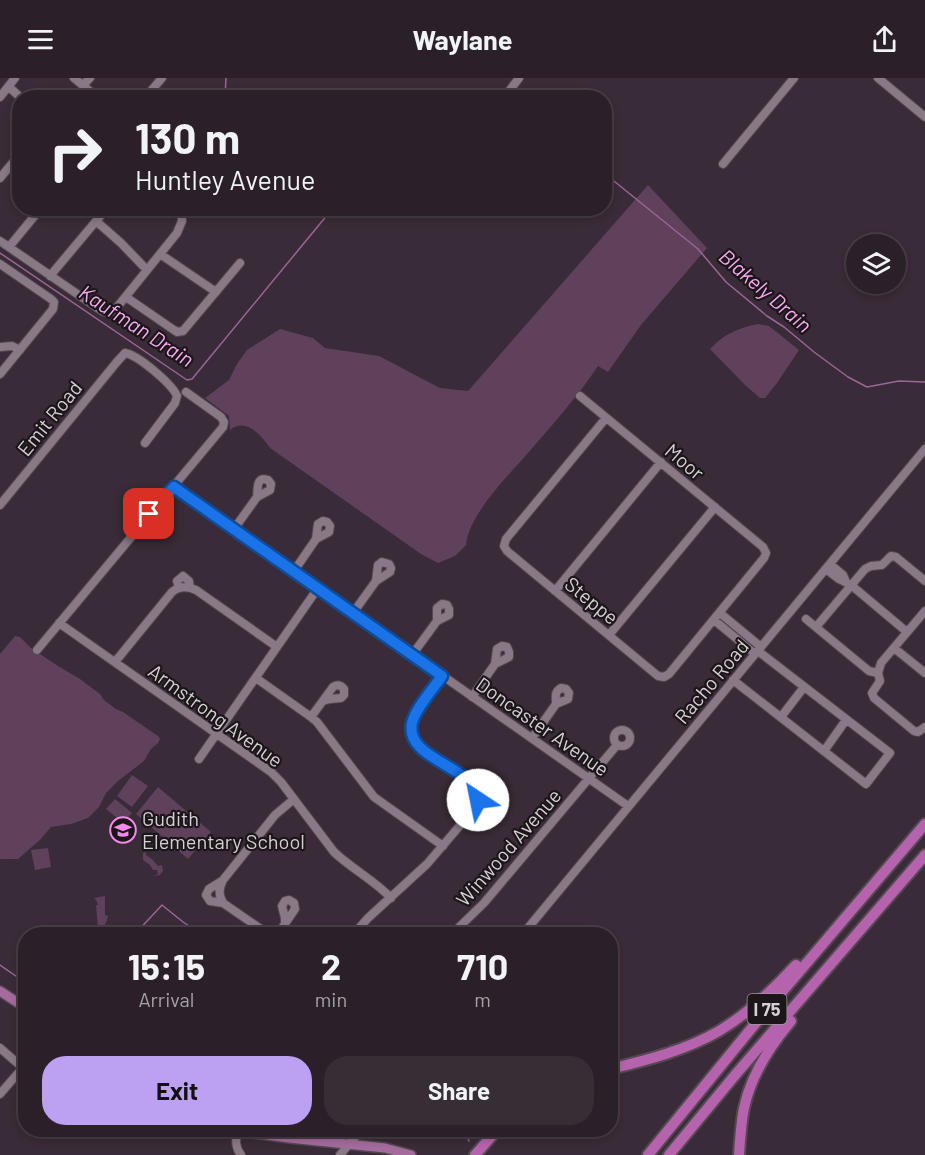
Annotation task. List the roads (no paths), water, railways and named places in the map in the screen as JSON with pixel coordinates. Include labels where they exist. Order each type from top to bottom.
[{"type":"highway","name":"I 75","points":[[648,1155],[925,824]]},
{"type":"highway","name":"I 75","points":[[669,1155],[925,855]]},
{"type":"highway","points":[[618,1067],[679,1050],[719,1031],[739,1018],[772,990],[851,903],[889,866]]},
{"type":"highway","points":[[740,1155],[743,1110],[766,1054],[893,893]]},
{"type":"highway","points":[[475,1155],[491,1137]]},
{"type":"main road","points":[[0,991],[18,1003]]},
{"type":"main road","points":[[283,1137],[350,1143],[385,1148],[411,1155]]},
{"type":"street","points":[[0,97],[15,78]]},
{"type":"street","points":[[74,78],[89,90]]},
{"type":"street","points":[[83,85],[90,78]]},
{"type":"street","points":[[152,90],[162,78]]},
{"type":"street","points":[[723,164],[794,78]]},
{"type":"street","points":[[878,78],[925,117]]},
{"type":"street","points":[[9,87],[12,90]]},
{"type":"street","points":[[0,178],[12,164]]},
{"type":"street","points":[[9,248],[35,216]]},
{"type":"street","points":[[50,276],[100,216]]},
{"type":"street","points":[[0,241],[108,313],[114,311],[126,297],[179,230],[182,216]]},
{"type":"street","points":[[96,221],[147,270]]},
{"type":"street","points":[[160,254],[216,292]]},
{"type":"street","points":[[126,297],[177,332],[181,332],[189,326],[240,263]]},
{"type":"street","points":[[0,264],[54,302],[53,309],[0,374]]},
{"type":"street","points":[[0,347],[12,346],[20,350]]},
{"type":"street","name":"Emit Road","points":[[0,505],[125,353],[132,355],[164,380],[177,396],[175,403],[145,443]]},
{"type":"street","points":[[37,650],[223,427],[224,422],[221,417],[186,392]]},
{"type":"street","name":"Moor","points":[[580,396],[763,547],[766,553],[764,558],[720,613]]},
{"type":"street","name":"Steppe","points":[[606,418],[506,539],[504,546],[507,551],[661,677],[669,674],[714,620]]},
{"type":"street","name":"Racho Road","points":[[529,927],[925,449]]},
{"type":"street","points":[[555,591],[661,462]]},
{"type":"street","name":"Doncaster Avenue","points":[[174,487],[628,806]]},
{"type":"street","points":[[234,529],[257,496]]},
{"type":"street","points":[[609,635],[715,507]]},
{"type":"street","points":[[294,571],[316,538]]},
{"type":"street","points":[[816,627],[848,583],[868,567],[882,565],[892,556],[925,581]]},
{"type":"street","points":[[828,566],[839,579],[848,583],[908,632]]},
{"type":"street","points":[[353,613],[376,581]]},
{"type":"street","points":[[115,662],[172,592],[179,588],[195,590],[277,647]]},
{"type":"street","points":[[199,759],[318,588]]},
{"type":"street","points":[[923,729],[918,732],[914,731],[874,698],[872,693],[880,681],[878,673],[881,663],[925,611]]},
{"type":"street","points":[[734,680],[866,784],[890,753],[714,620],[720,613],[758,651]]},
{"type":"street","points":[[806,619],[869,671],[878,673]]},
{"type":"street","points":[[412,655],[437,621]]},
{"type":"street","name":"Armstrong Avenue","points":[[59,623],[214,736],[271,772],[334,852],[377,884],[390,898]]},
{"type":"street","points":[[894,648],[925,673]]},
{"type":"street","points":[[472,697],[495,664]]},
{"type":"street","points":[[360,927],[417,875],[475,808],[478,798],[477,791],[470,782],[422,748],[413,737],[411,729],[414,716],[442,676]]},
{"type":"street","points":[[256,678],[311,717],[321,727],[374,797],[443,846]]},
{"type":"street","points":[[781,717],[804,687]]},
{"type":"street","points":[[311,717],[323,701]]},
{"type":"street","points":[[532,738],[556,704]]},
{"type":"street","points":[[824,751],[846,720]]},
{"type":"street","name":"Winwood Avenue","points":[[459,927],[484,903],[617,745]]},
{"type":"street","points":[[223,903],[220,897],[221,885],[275,815],[294,799]]},
{"type":"street","points":[[221,885],[208,889],[206,895],[210,901],[223,903],[258,927]]},
{"type":"street","points":[[0,1048],[18,1062]]},
{"type":"street","points":[[0,1094],[18,1073]]},
{"type":"street","points":[[235,1137],[236,1147],[241,1155]]},
{"type":"street","points":[[340,1155],[355,1137]]},
{"type":"waterway","name":"Blakely Drain","points":[[225,90],[226,78]]},
{"type":"waterway","name":"Blakely Drain","points":[[612,179],[698,249],[726,282],[848,377],[867,387],[899,381],[925,382]]},
{"type":"waterway","name":"Kaufman Drain","points":[[0,253],[187,380],[192,379],[326,216]]},
{"type":"waterway","points":[[142,927],[162,905],[190,927]]},
{"type":"waterway","points":[[0,965],[18,977]]},
{"type":"waterway","points":[[469,1137],[469,1141]]},
{"type":"place","name":"Gudith Elementary School","points":[[123,830]]}]
